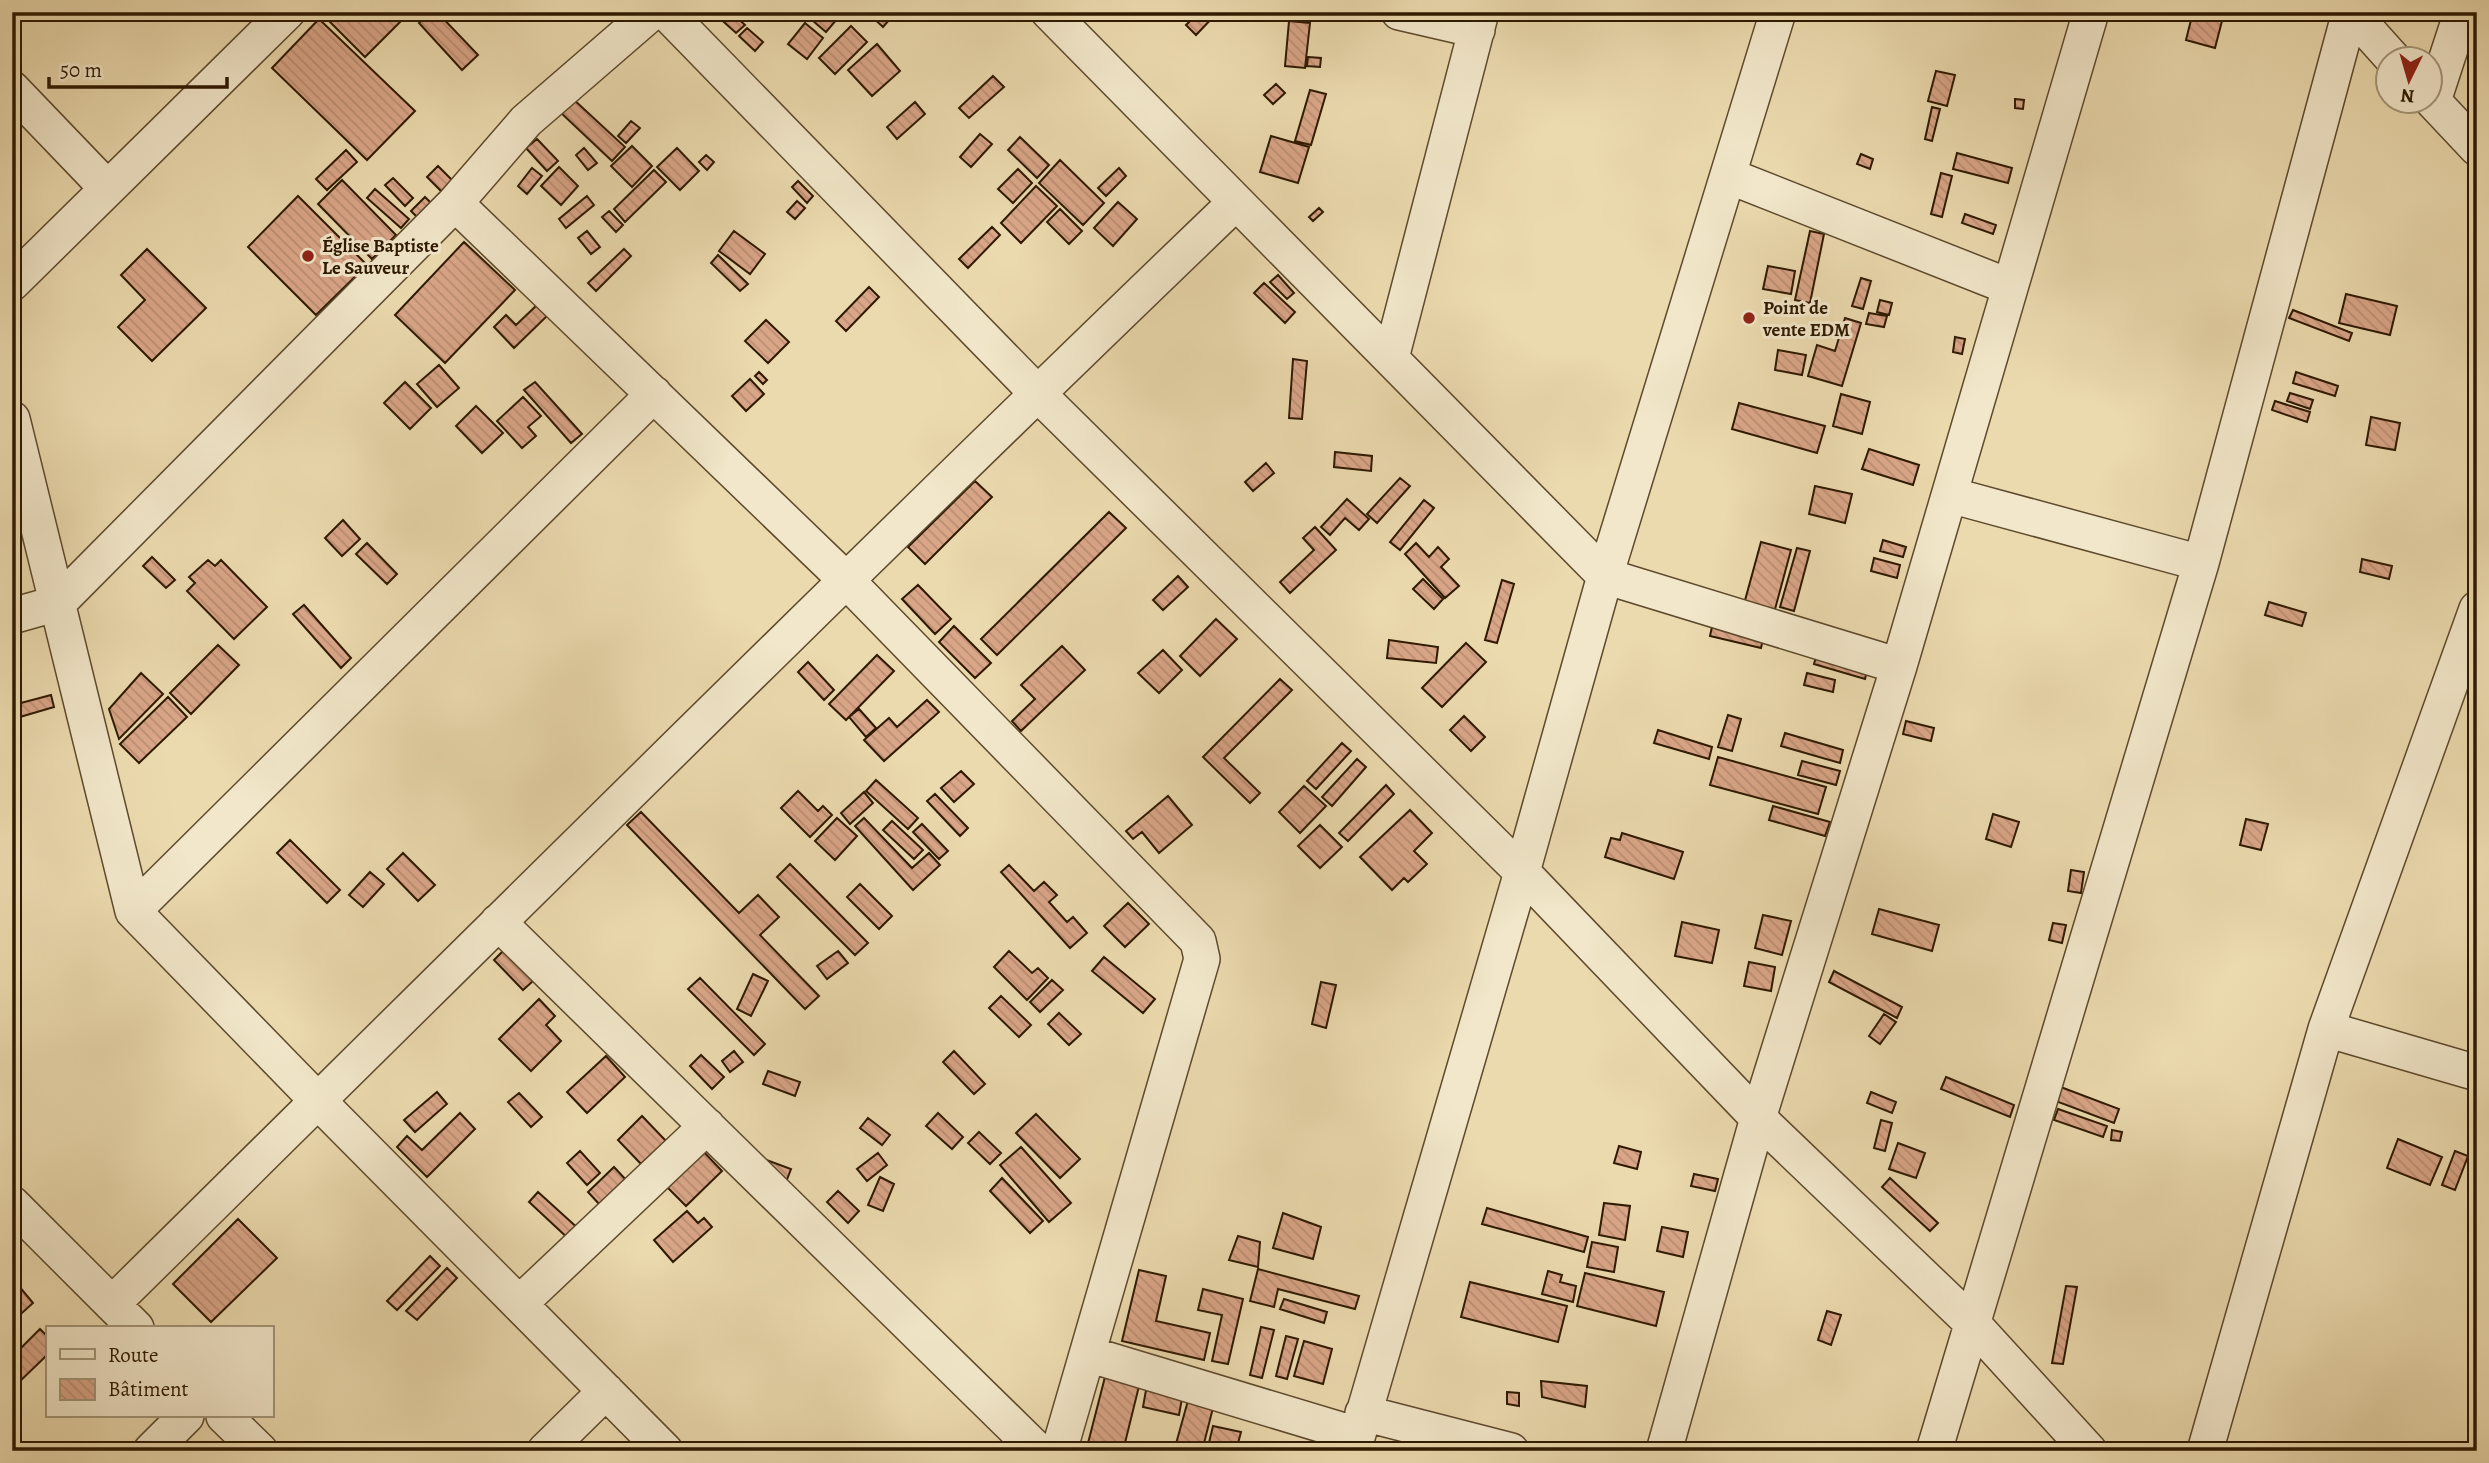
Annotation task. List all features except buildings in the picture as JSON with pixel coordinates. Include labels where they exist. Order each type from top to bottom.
[{"type":"street","points":[[12,283],[287,12]]},
{"type":"street","points":[[1049,12],[1605,576],[1899,666]]},
{"type":"street","points":[[1391,358],[1479,21],[1399,12]]},
{"type":"street","points":[[1358,1433],[1522,873],[1605,576],[1778,12]]},
{"type":"street","points":[[1664,1451],[1758,1118],[1899,666],[2091,12]]},
{"type":"street","points":[[2350,12],[2381,46]]},
{"type":"street","points":[[1934,1451],[2202,563],[2350,12]]},
{"type":"street","points":[[2444,63],[2462,12]]},
{"type":"street","points":[[12,617],[58,603],[456,203],[526,121],[649,14],[1522,873],[1758,1118],[1972,1323],[2089,1451]]},
{"type":"street","points":[[12,89],[107,188]]},
{"type":"street","points":[[2444,114],[2477,148]]},
{"type":"street","points":[[1729,176],[2010,287]]},
{"type":"street","points":[[456,203],[846,580],[1192,933],[1202,950],[1198,972],[1059,1451]]},
{"type":"street","points":[[13,1205],[124,1316],[318,1101],[846,580],[1235,203]]},
{"type":"street","points":[[133,911],[654,394]]},
{"type":"street","points":[[12,419],[133,911],[665,1451]]},
{"type":"street","points":[[1950,495],[2202,563]]},
{"type":"street","points":[[2205,1451],[2326,1029],[2477,609]]},
{"type":"street","points":[[498,922],[1038,1451]]},
{"type":"street","points":[[2326,1029],[2477,1073]]},
{"type":"street","points":[[519,1304],[707,1126]]},
{"type":"street","points":[[1088,1354],[1358,1433],[1511,1451]]},
{"type":"street","points":[[545,1451],[606,1391]]},
{"type":"street","points":[[151,1451],[184,1418]]},
{"type":"street","points":[[226,1418],[260,1451]]},
{"type":"place","name":"Église Baptiste Le Sauveur","points":[[308,256]]},
{"type":"place","name":"Point de vente EDM","points":[[1749,318]]}]
